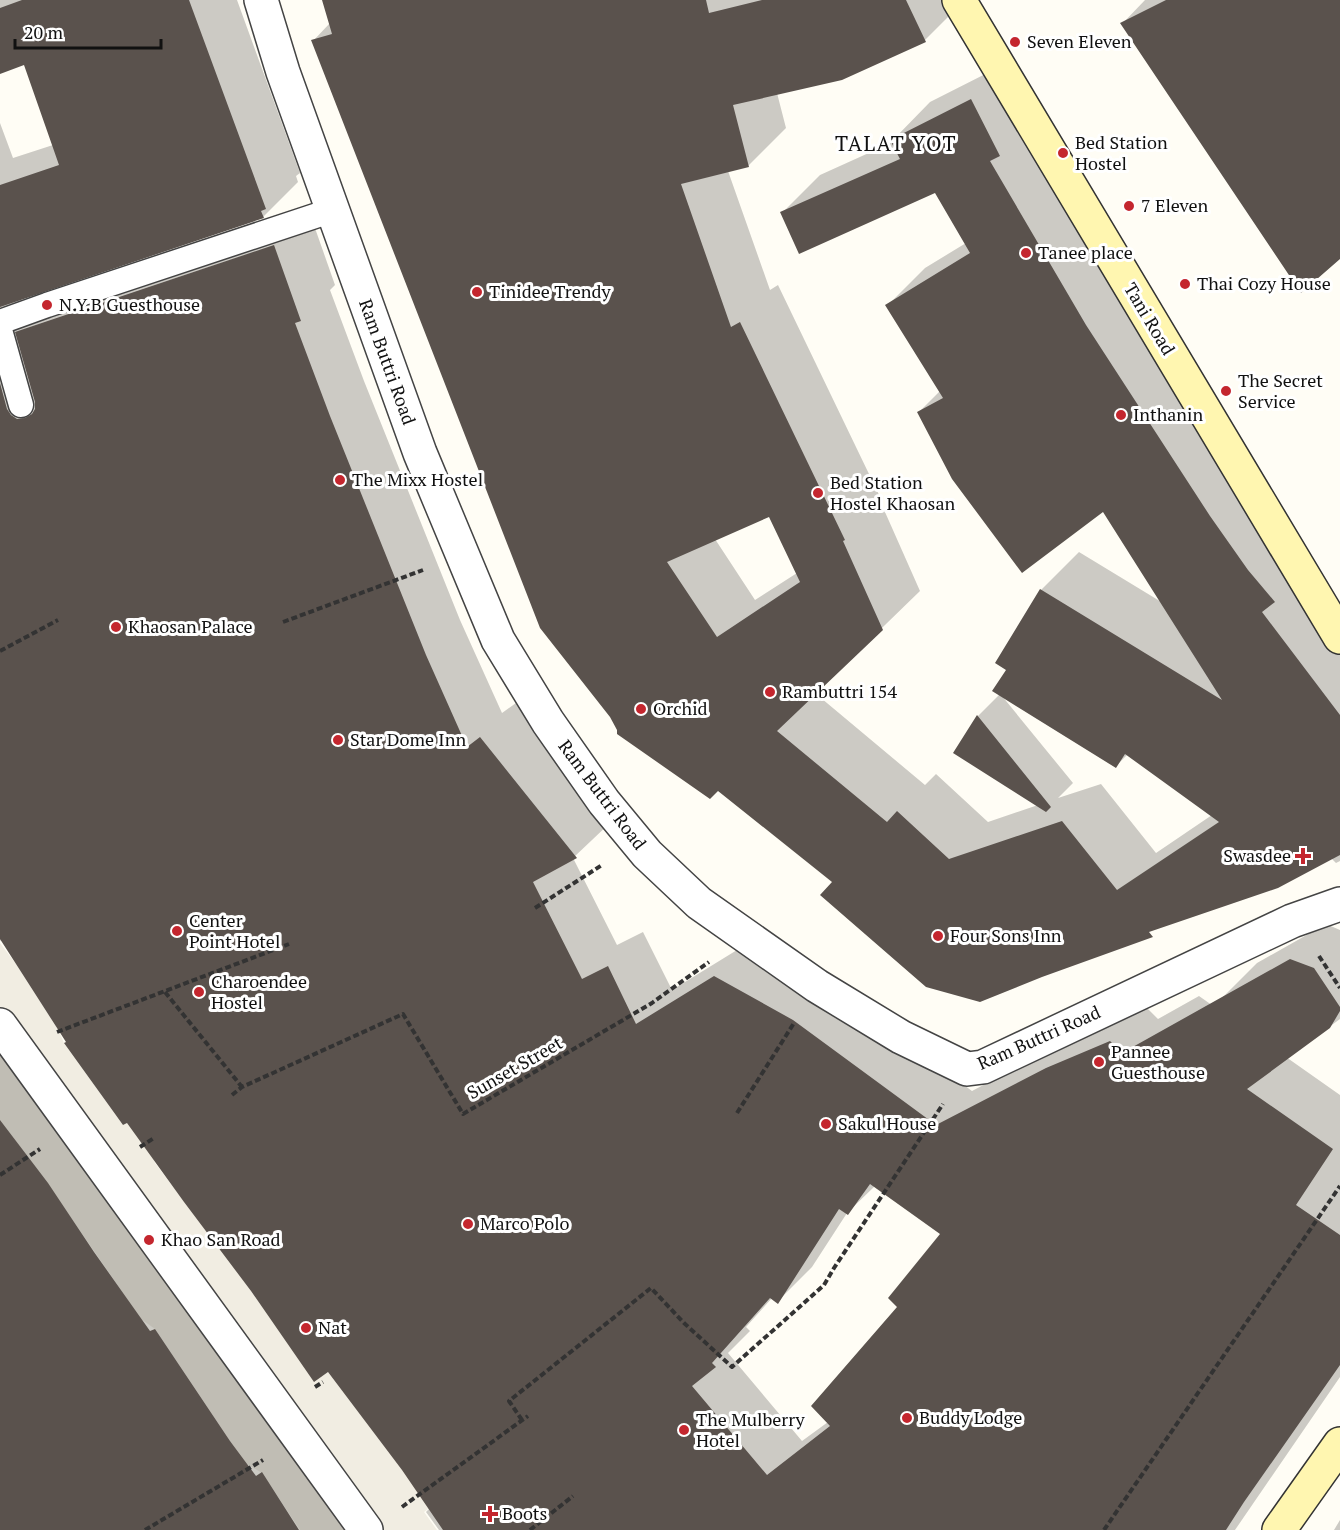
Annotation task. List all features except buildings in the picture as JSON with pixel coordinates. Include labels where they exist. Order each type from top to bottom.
[{"type":"street","name":"Ram Buttri Road","points":[[261,0],[283,72],[420,453],[498,640],[548,722],[604,802],[647,854],[699,903],[817,986],[901,1037],[967,1069],[983,1067],[1292,921],[1340,904]]},
{"type":"street","name":"Tani Road","points":[[958,0],[1340,637]]},
{"type":"street","points":[[8,1036],[366,1530]]},
{"type":"street","points":[[1280,1530],[1340,1444]]},
{"type":"lane","points":[[0,322],[333,210]]},
{"type":"lane","points":[[0,330],[21,405]]},
{"type":"path","points":[[284,622],[463,554]]},
{"type":"path","points":[[0,651],[57,620]]},
{"type":"path","points":[[535,908],[638,843]]},
{"type":"path","name":"Sunset Street","points":[[232,1095],[242,1087],[403,1014],[463,1114],[652,1003],[746,936]]},
{"type":"path","points":[[8,1036],[165,992],[289,944]]},
{"type":"path","points":[[1316,952],[1340,988]]},
{"type":"path","points":[[737,1113],[817,986]]},
{"type":"path","points":[[165,992],[242,1087]]},
{"type":"path","points":[[522,1420],[509,1401],[651,1288],[684,1323],[732,1367],[824,1285],[967,1069]]},
{"type":"path","points":[[1104,1530],[1340,1186]]},
{"type":"path","points":[[395,1512],[528,1416]]},
{"type":"path","points":[[145,1530],[300,1439]]},
{"type":"path","points":[[530,1530],[573,1496]]},
{"type":"shaded area","name":"Khao San Road","points":[[0,943],[59,1031],[64,1043],[123,1125],[140,1117],[155,1163],[237,1271],[314,1381],[328,1372],[431,1507],[424,1512],[437,1530],[300,1530],[262,1473],[247,1464],[155,1329],[141,1319],[47,1183],[0,1120]]},
{"type":"place","name":"Seven Eleven","points":[[1015,42]]},
{"type":"place","name":"Bed Station Hostel","points":[[1063,153]]},
{"type":"place","name":"7 Eleven","points":[[1129,206]]},
{"type":"place","name":"Tanee place","points":[[1026,253]]},
{"type":"place","name":"Thai Cozy House","points":[[1185,284]]},
{"type":"place","name":"Tinidee Trendy","points":[[477,292]]},
{"type":"place","name":"N.Y.B Guesthouse","points":[[47,305]]},
{"type":"place","name":"The Secret Service","points":[[1226,391]]},
{"type":"place","name":"Inthanin","points":[[1121,415]]},
{"type":"place","name":"The Mixx Hostel","points":[[340,480]]},
{"type":"place","name":"Bed Station Hostel Khaosan","points":[[818,493]]},
{"type":"place","name":"Khaosan Palace","points":[[116,627]]},
{"type":"place","name":"Rambuttri 154","points":[[770,692]]},
{"type":"place","name":"Orchid","points":[[641,709]]},
{"type":"place","name":"Star Dome Inn","points":[[338,740]]},
{"type":"place","name":"Swasdee","points":[[1303,856]]},
{"type":"place","name":"Center Point Hotel","points":[[177,931]]},
{"type":"place","name":"Four Sons Inn","points":[[938,936]]},
{"type":"place","name":"Charoendee Hostel","points":[[199,992]]},
{"type":"place","name":"Pannee Guesthouse","points":[[1099,1062]]},
{"type":"place","name":"Sakul House","points":[[826,1124]]},
{"type":"place","name":"Marco Polo","points":[[468,1224]]},
{"type":"place","name":"Khao San Road","points":[[149,1240]]},
{"type":"place","name":"Nat","points":[[306,1328]]},
{"type":"place","name":"Buddy Lodge","points":[[907,1418]]},
{"type":"place","name":"The Mulberry Hotel","points":[[684,1430]]},
{"type":"place","name":"Boots","points":[[490,1514]]},
{"type":"district","name":"TALAT YOT","points":[[896,144]]}]
